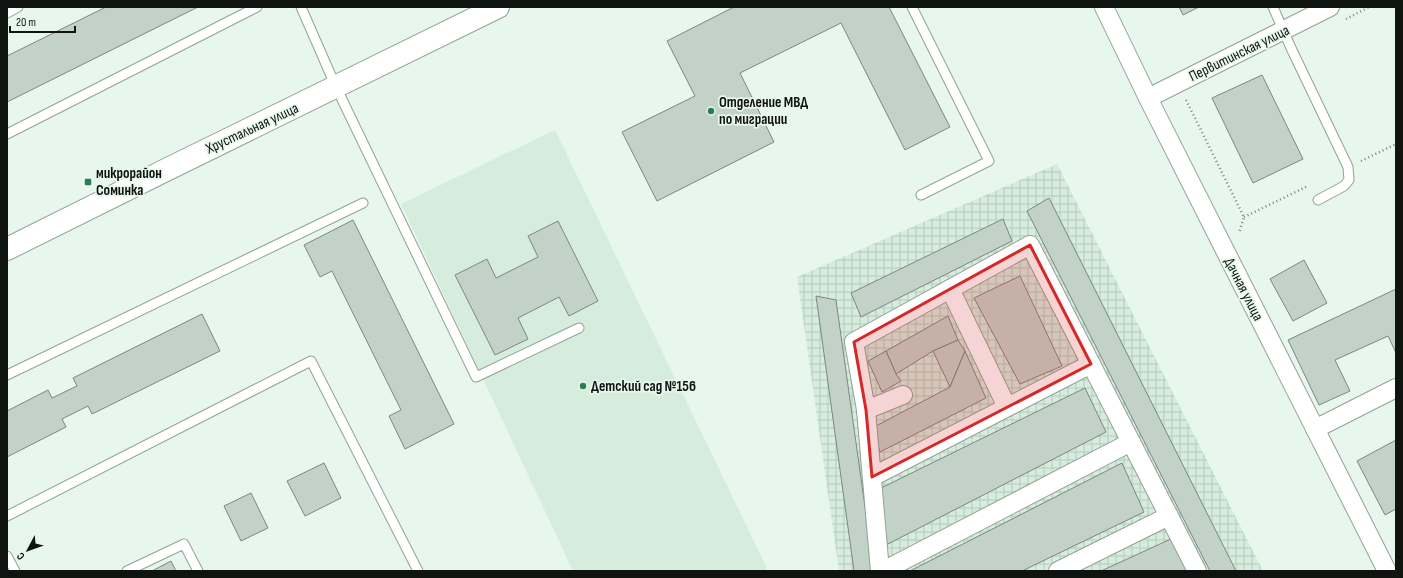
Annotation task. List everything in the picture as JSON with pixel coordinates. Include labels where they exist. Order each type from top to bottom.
[{"type":"street","name":"Хрустальная улица","points":[[7,249],[203,151],[498,7]]},
{"type":"street","name":"Дачная улица","points":[[1104,7],[1148,98],[1387,571]]},
{"type":"street","name":"Первитинская улица","points":[[1148,98],[1330,7]]},
{"type":"street","points":[[880,571],[866,410],[854,342],[1030,245],[1198,571]]},
{"type":"street","points":[[950,289],[1007,407]]},
{"type":"street","points":[[872,477],[1091,364]]},
{"type":"street","points":[[1315,429],[1396,388]]},
{"type":"street","points":[[866,410],[903,394]]},
{"type":"street","points":[[883,571],[1131,442]]},
{"type":"street","points":[[1058,571],[1169,516]]},
{"type":"lane","points":[[7,13],[18,7]]},
{"type":"lane","points":[[7,134],[257,7]]},
{"type":"lane","points":[[301,7],[336,87],[476,377],[579,328]]},
{"type":"lane","points":[[912,7],[988,161],[921,195]]},
{"type":"lane","points":[[1273,7],[1348,167],[1349,180],[1344,186],[1318,200]]},
{"type":"lane","points":[[7,375],[363,203]]},
{"type":"lane","points":[[7,516],[311,361],[418,571]]},
{"type":"lane","points":[[127,571],[184,544],[198,571]]},
{"type":"lane","points":[[7,556],[15,571]]},
{"type":"path","points":[[1178,83],[1244,217],[1231,262]]},
{"type":"highlighted area","points":[[1030,245],[1091,364],[872,477],[866,410],[854,342]]},
{"type":"shaded area","name":"Детский сад №156","points":[[555,130],[767,568],[764,571],[573,571],[401,204]]},
{"type":"shaded area","points":[[1057,164],[1263,571],[839,571],[797,277]]},
{"type":"building","points":[[106,7],[198,7],[7,102],[7,56]]},
{"type":"building","name":"Отделение МВД по миграции","points":[[734,7],[889,7],[950,127],[905,150],[841,23],[740,73],[774,142],[657,201],[622,132],[695,96],[667,41]]},
{"type":"building","points":[[1179,7],[1199,7],[1183,15]]},
{"type":"building","points":[[1262,75],[1303,159],[1253,183],[1212,98]]},
{"type":"building","points":[[1049,198],[1236,571],[1210,571],[1027,211]]},
{"type":"building","points":[[1003,219],[1012,241],[861,317],[851,293]]},
{"type":"building","points":[[353,220],[454,424],[405,449],[389,416],[401,410],[332,271],[320,277],[304,245]]},
{"type":"building","points":[[558,221],[598,301],[569,316],[559,297],[518,318],[528,339],[495,355],[455,275],[487,259],[496,278],[538,257],[528,236]]},
{"type":"building","points":[[1304,260],[1327,303],[1293,321],[1270,279]]},
{"type":"building","points":[[1020,276],[1062,366],[1020,384],[974,298]]},
{"type":"building","points":[[1396,289],[1396,353],[1388,336],[1335,360],[1350,391],[1319,405],[1288,340]]},
{"type":"building","points":[[816,296],[836,300],[874,571],[854,571]]},
{"type":"building","points":[[202,314],[220,351],[92,414],[88,406],[62,419],[66,427],[7,457],[7,411],[48,390],[52,398],[77,386],[73,378]]},
{"type":"building","points":[[948,316],[958,340],[933,351],[896,374],[886,351]]},
{"type":"building","points":[[958,340],[965,351],[950,387],[933,351]]},
{"type":"building","points":[[886,351],[896,374],[901,381],[882,392],[868,361]]},
{"type":"building","points":[[965,351],[986,398],[880,452],[872,428],[950,387]]},
{"type":"building","points":[[1085,388],[1106,432],[886,545],[879,489]]},
{"type":"building","points":[[1396,440],[1396,509],[1385,515],[1357,461]]},
{"type":"building","points":[[324,463],[341,498],[305,516],[287,481]]},
{"type":"building","points":[[1122,463],[1144,512],[1022,571],[910,571]]},
{"type":"building","points":[[251,493],[268,528],[241,541],[224,506]]},
{"type":"building","points":[[1173,538],[1190,571],[1101,571]]},
{"type":"building","points":[[171,561],[176,571],[152,571]]},
{"type":"place","name":"Отделение МВД по миграции","points":[[711,111]]},
{"type":"place","name":"микрорайон Соминка","points":[[88,182]]},
{"type":"place","name":"Детский сад №156","points":[[583,386]]}]
